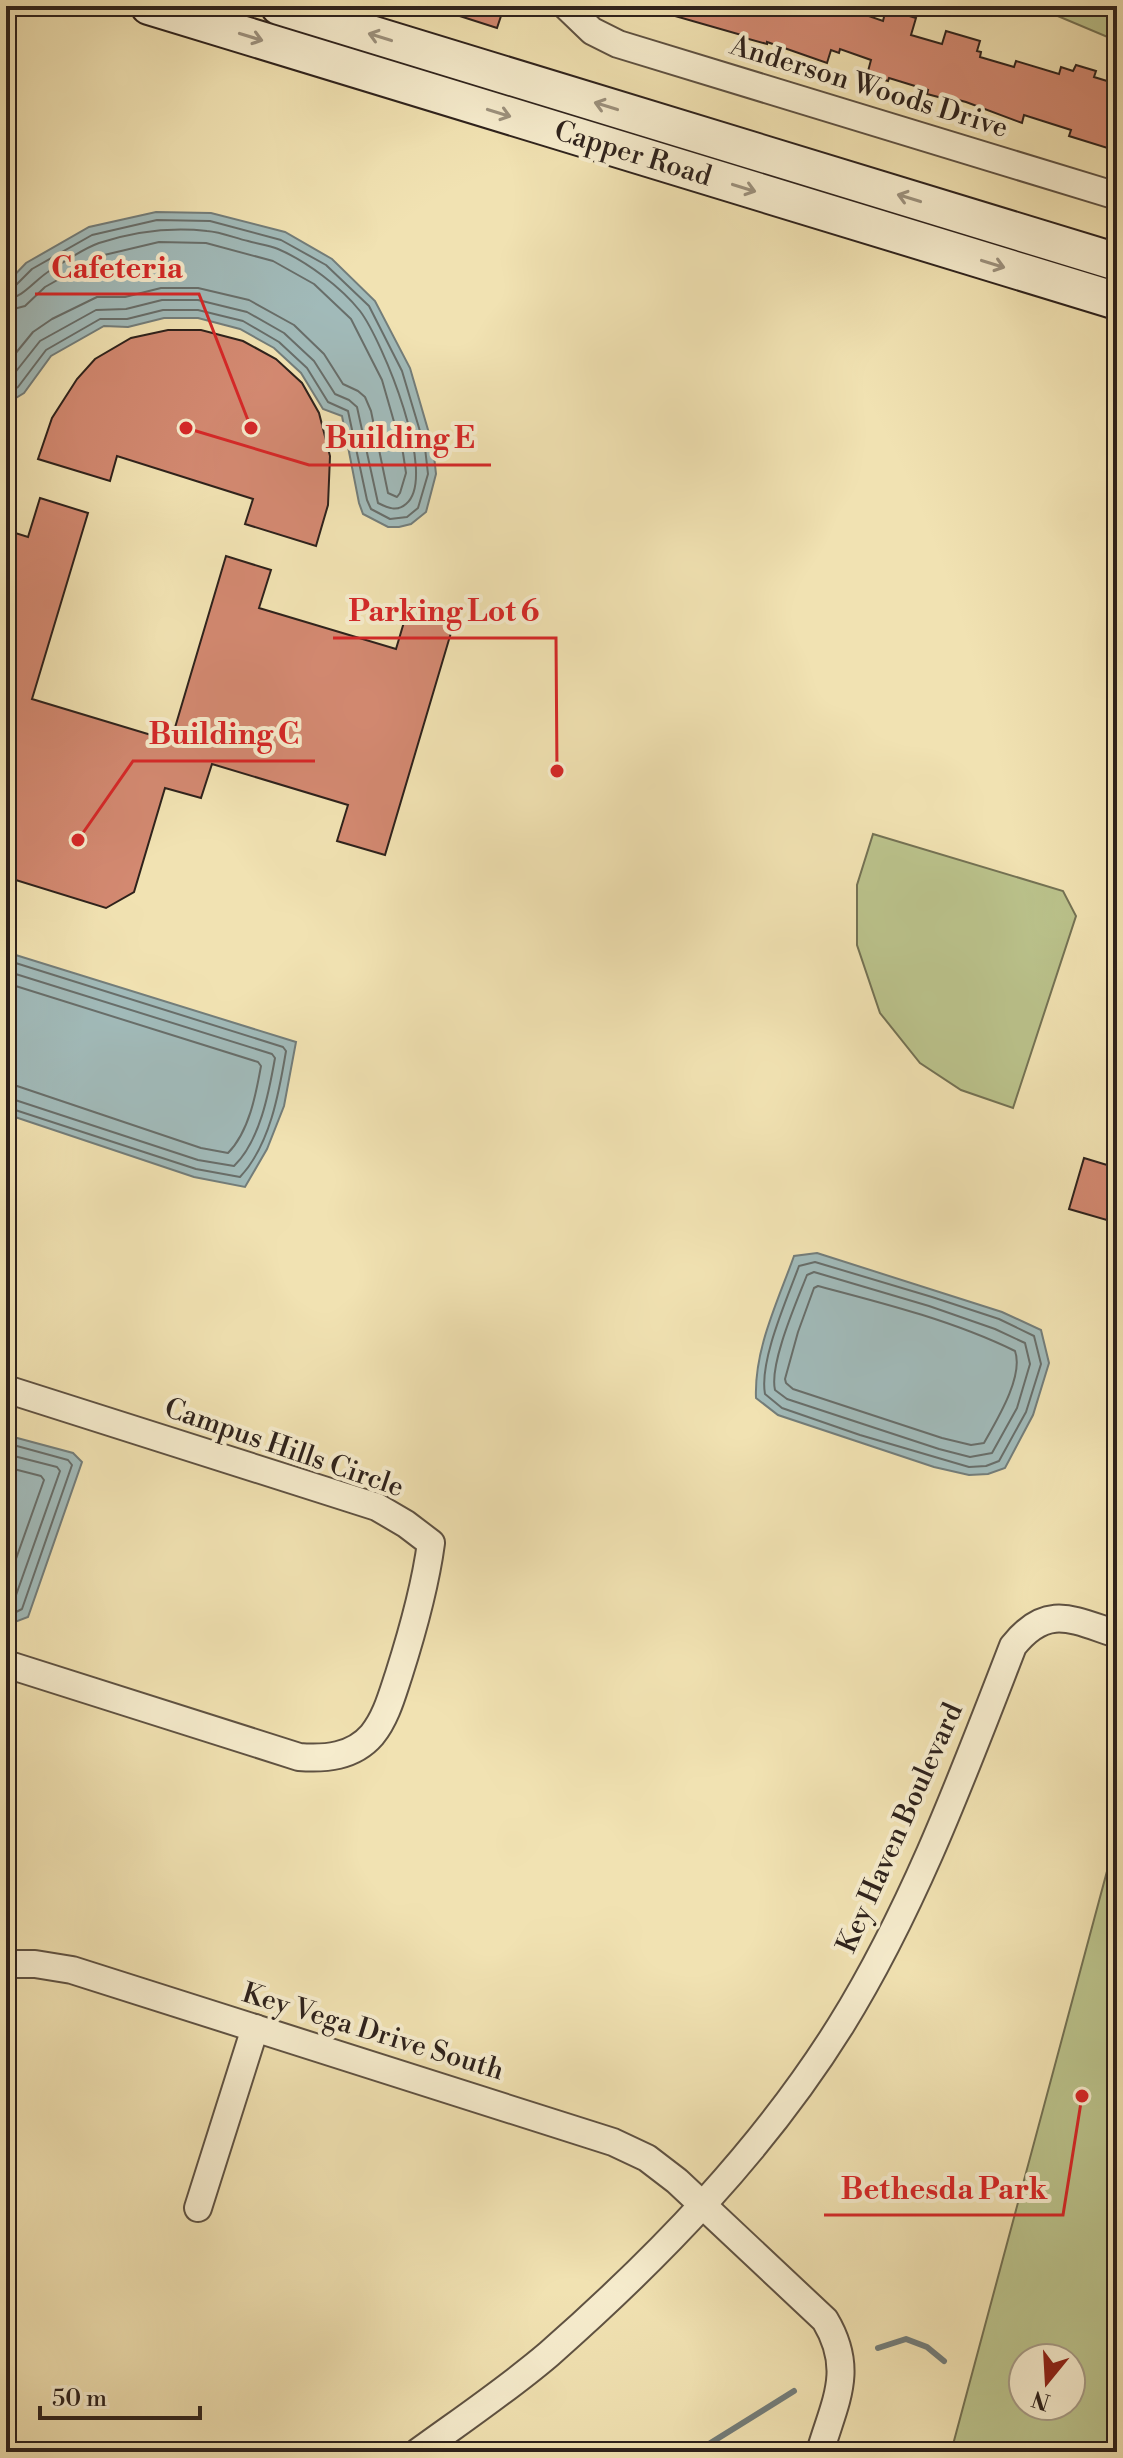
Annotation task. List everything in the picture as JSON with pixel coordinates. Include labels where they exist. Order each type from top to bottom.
[{"type":"street","name":"Capper Road","points":[[149,6],[1117,301]]},
{"type":"street","name":"Anderson Woods Drive","points":[[566,6],[592,31],[618,44],[1117,196]]},
{"type":"street","name":"Capper Road","points":[[310,11],[1117,262]]},
{"type":"street","name":"Campus Hills Circle","points":[[6,1389],[377,1507],[431,1543],[419,1610],[387,1711],[371,1736],[350,1751],[324,1759],[299,1757],[6,1664]]},
{"type":"street","name":"Key Haven Boulevard","points":[[418,2452],[547,2356],[661,2249],[753,2147],[794,2096],[842,2024],[928,1860],[1013,1646],[1038,1622],[1053,1618],[1070,1619],[1117,1634]]},
{"type":"street","name":"Key Vega Drive South","points":[[6,1964],[35,1964],[72,1970],[613,2142],[647,2158],[703,2204],[825,2320],[837,2339],[841,2361],[840,2385],[820,2452]]},
{"type":"street","points":[[198,2208],[255,2028]]},
{"type":"green space","points":[[1034,6],[1117,6],[1117,41]]},
{"type":"green space","points":[[873,834],[1063,891],[1076,916],[1013,1108],[961,1090],[920,1063],[880,1013],[857,945],[857,885]]},
{"type":"green space","points":[[1117,1834],[1117,2452],[951,2452]]},
{"type":"water","points":[[156,212],[211,213],[285,232],[332,259],[375,301],[410,368],[433,447],[436,474],[426,512],[411,524],[399,527],[388,527],[363,514],[342,416],[323,409],[301,373],[274,348],[240,329],[198,318],[164,318],[128,327],[104,326],[51,356],[24,393],[6,404],[6,284],[26,263],[89,227]]},
{"type":"water","points":[[6,952],[296,1042],[284,1106],[267,1149],[245,1187],[194,1177],[6,1114]]},
{"type":"water","points":[[817,1253],[1002,1312],[1041,1330],[1049,1363],[1033,1415],[1005,1468],[988,1474],[969,1475],[934,1467],[778,1415],[756,1398],[763,1343],[794,1256]]},
{"type":"water","points":[[6,1435],[73,1453],[82,1462],[28,1617],[15,1622],[6,1617]]},
{"type":"building","points":[[442,6],[502,6],[503,10],[497,28],[441,10]]},
{"type":"building","points":[[654,6],[849,6],[848,9],[883,21],[886,9],[916,18],[911,35],[942,44],[946,31],[980,41],[977,51],[981,52],[980,57],[1014,67],[1016,61],[1059,74],[1061,67],[1073,71],[1076,65],[1096,71],[1094,77],[1117,84],[1117,151],[1069,136],[1071,130],[1024,115],[1022,123],[966,102],[927,94],[928,90],[867,75],[871,60],[840,49],[839,53],[831,50],[827,63],[767,42],[654,10]]},
{"type":"building","points":[[168,330],[201,330],[243,341],[276,359],[302,383],[319,413],[330,456],[328,505],[316,546],[245,524],[253,499],[117,456],[110,481],[38,459],[52,418],[77,379],[95,359],[131,338]]},
{"type":"building","points":[[40,498],[88,513],[32,699],[171,741],[226,556],[271,570],[259,608],[396,649],[407,612],[453,626],[385,855],[337,841],[348,805],[212,764],[201,798],[165,788],[134,892],[106,908],[6,877],[6,530],[28,537]]},
{"type":"building","points":[[1084,1158],[1117,1168],[1117,1223],[1069,1209]]},
{"type":"waterway","points":[[878,2348],[906,2339],[927,2347],[944,2361]]},
{"type":"waterway","points":[[696,2452],[794,2391]]},
{"type":"place","name":"Building E","points":[[186,428]]},
{"type":"place","name":"Cafeteria","points":[[251,428]]},
{"type":"place","name":"Parking Lot 6","points":[[557,771]]},
{"type":"place","name":"Building C","points":[[78,840]]},
{"type":"place","name":"Bethesda Park","points":[[1082,2096]]}]
